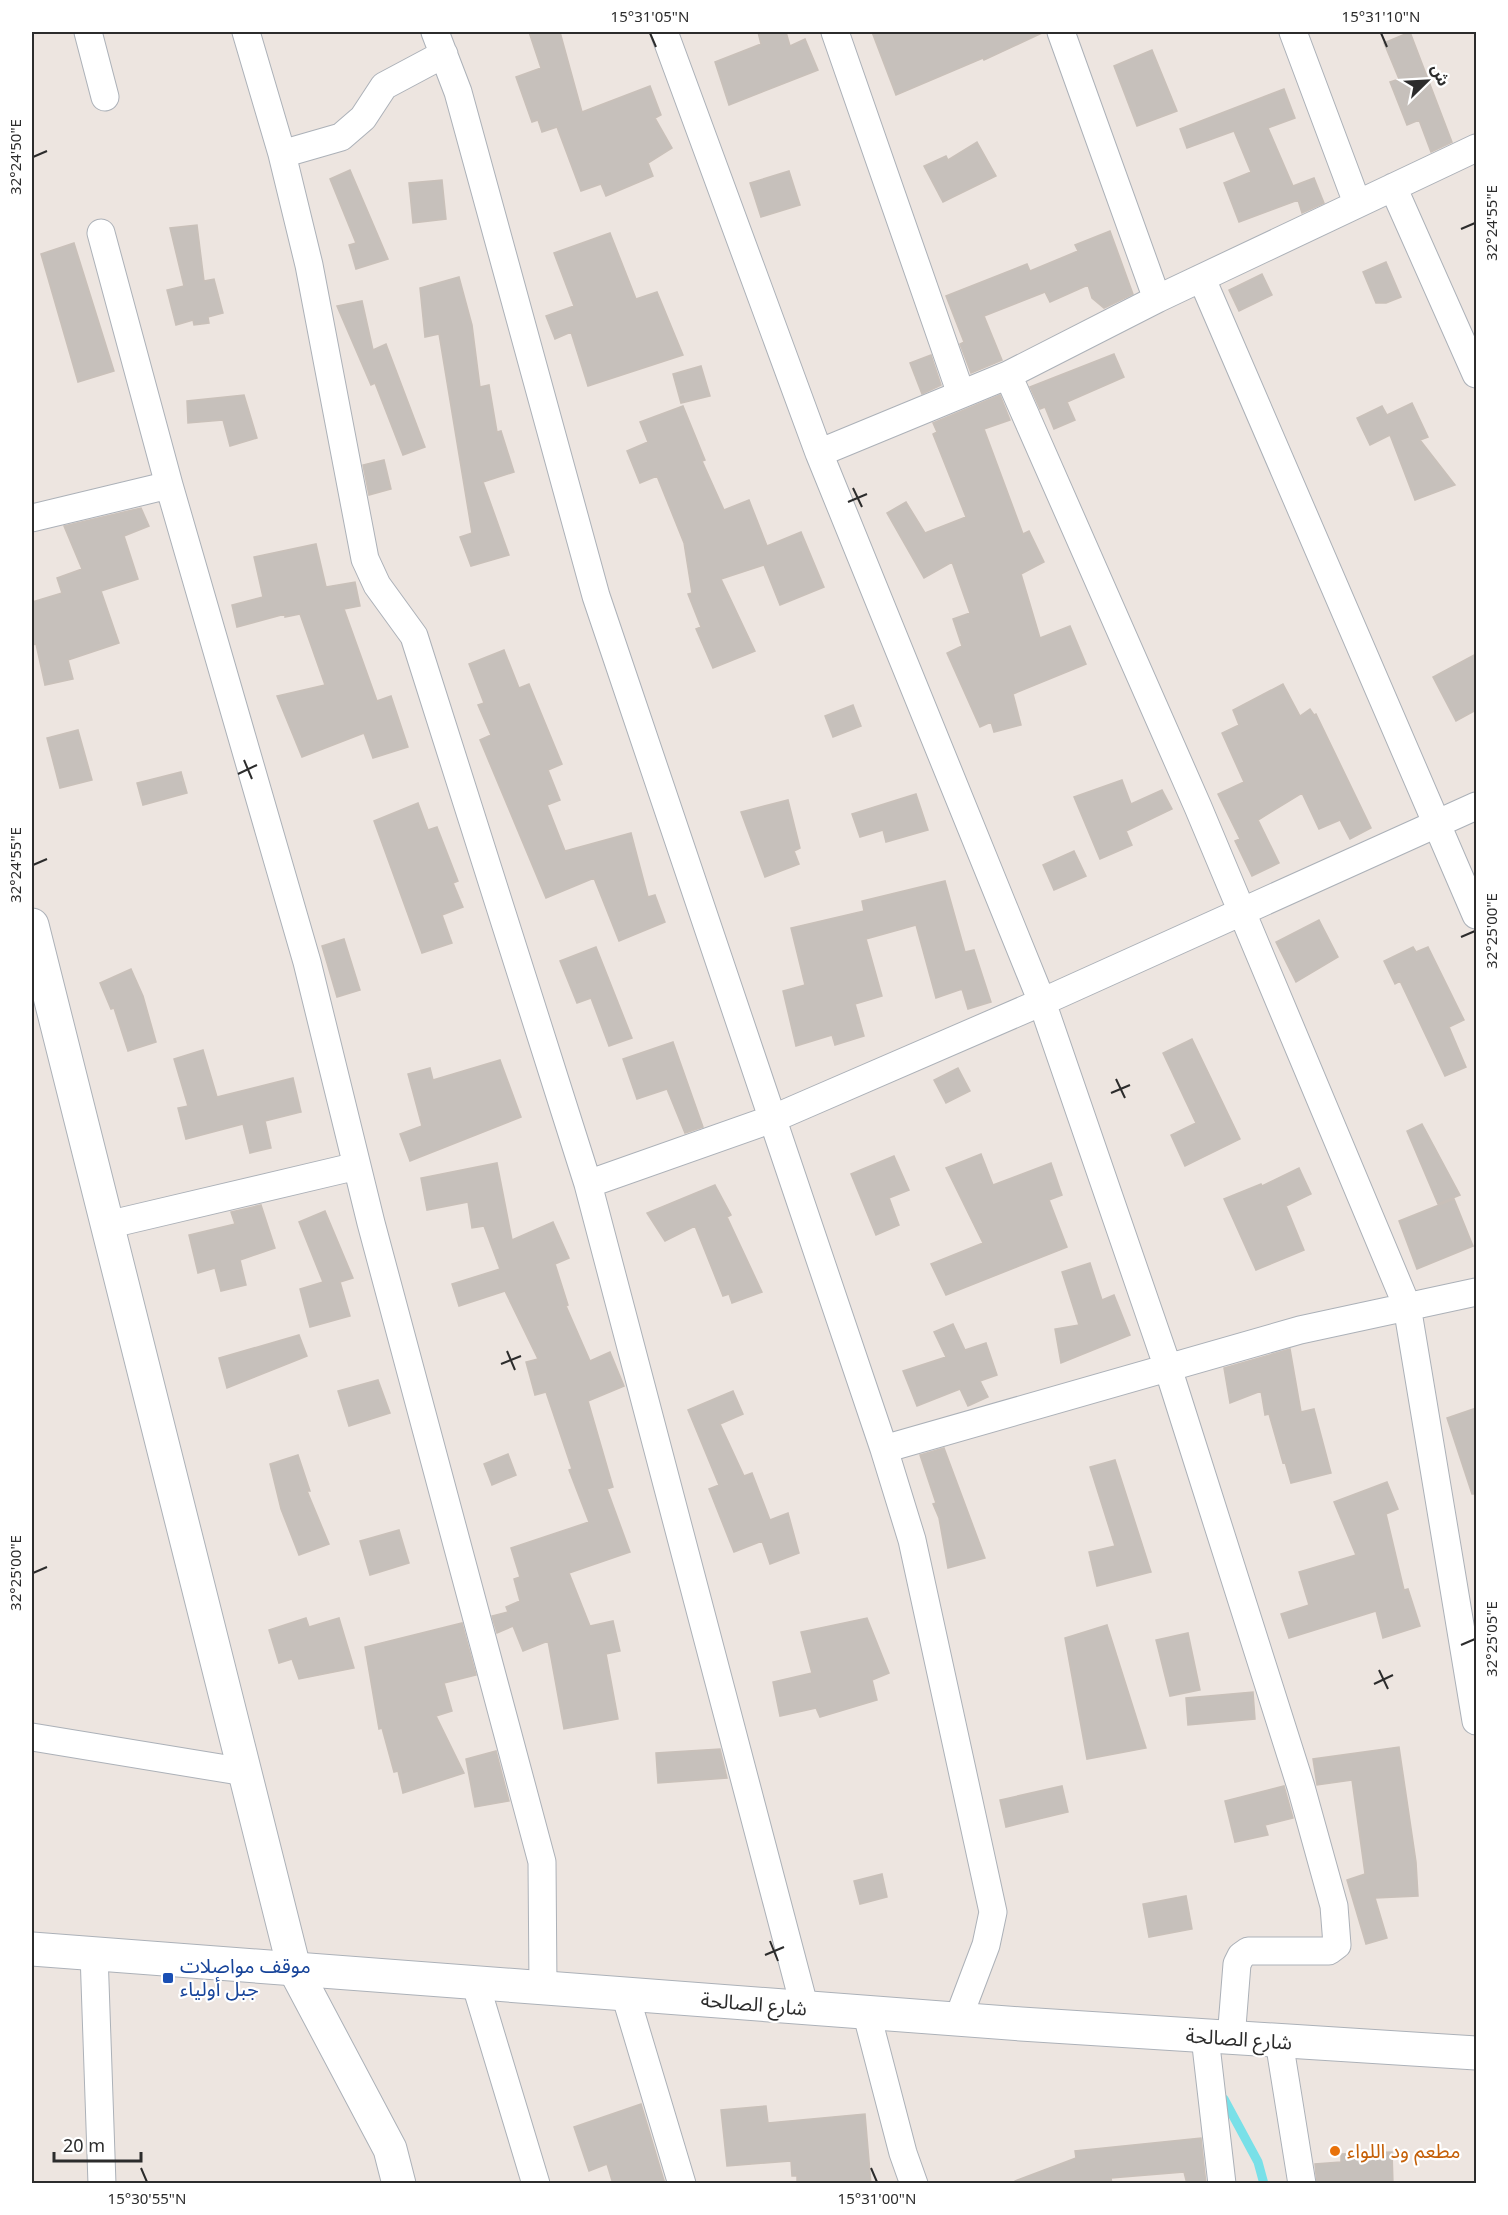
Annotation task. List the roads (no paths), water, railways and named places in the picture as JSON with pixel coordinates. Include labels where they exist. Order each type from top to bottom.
[{"type":"main road","points":[[32,925],[294,1968],[390,2149],[399,2184]]},
{"type":"main road","name":"شارع الصالحة","points":[[32,1949],[805,2009],[866,2011],[1218,2038],[1476,2053]]},
{"type":"street","points":[[88,32],[105,97]]},
{"type":"street","points":[[246,32],[282,154],[309,265],[365,559],[377,585],[414,636],[588,1184],[805,2009]]},
{"type":"street","points":[[663,32],[819,453],[1042,1002],[1168,1368],[1301,1787],[1334,1906],[1338,1937],[1337,1945],[1329,1951],[1248,1951],[1241,1956],[1237,1964],[1218,2038],[1222,2184]]},
{"type":"street","points":[[835,32],[961,394]]},
{"type":"street","points":[[1061,32],[1157,299]]},
{"type":"street","points":[[1293,32],[1357,203]]},
{"type":"street","points":[[282,154],[340,137],[363,118],[384,86],[440,43],[458,92],[596,596],[884,1449],[912,1540],[993,1912],[986,1945],[958,2019]]},
{"type":"street","points":[[819,453],[1008,375],[1157,299],[1476,148]]},
{"type":"street","points":[[1393,187],[1476,374]]},
{"type":"street","points":[[101,233],[170,485],[307,962],[357,1166],[542,1862],[543,1987]]},
{"type":"street","points":[[1202,279],[1439,824],[1476,915]]},
{"type":"street","points":[[1008,375],[1242,910],[1407,1306],[1476,1721]]},
{"type":"street","points":[[32,518],[170,485]]},
{"type":"street","points":[[588,1184],[772,1119],[1042,1002],[1476,806]]},
{"type":"street","points":[[107,1225],[357,1166]]},
{"type":"street","points":[[884,1449],[1300,1330],[1476,1292]]},
{"type":"street","points":[[32,1737],[245,1772]]},
{"type":"street","points":[[94,1953],[102,2184]]},
{"type":"street","points":[[475,1982],[536,2184]]},
{"type":"street","points":[[626,1994],[682,2184]]},
{"type":"street","points":[[866,2011],[903,2154],[914,2184]]},
{"type":"street","points":[[1279,2041],[1302,2184]]},
{"type":"waterway","points":[[1224,2099],[1258,2162],[1264,2184]]},
{"type":"place","name":"موقف مواصلات جبل أولياء","points":[[168,1978]]},
{"type":"place","name":"مطعم ود اللواء","points":[[1335,2151]]}]
